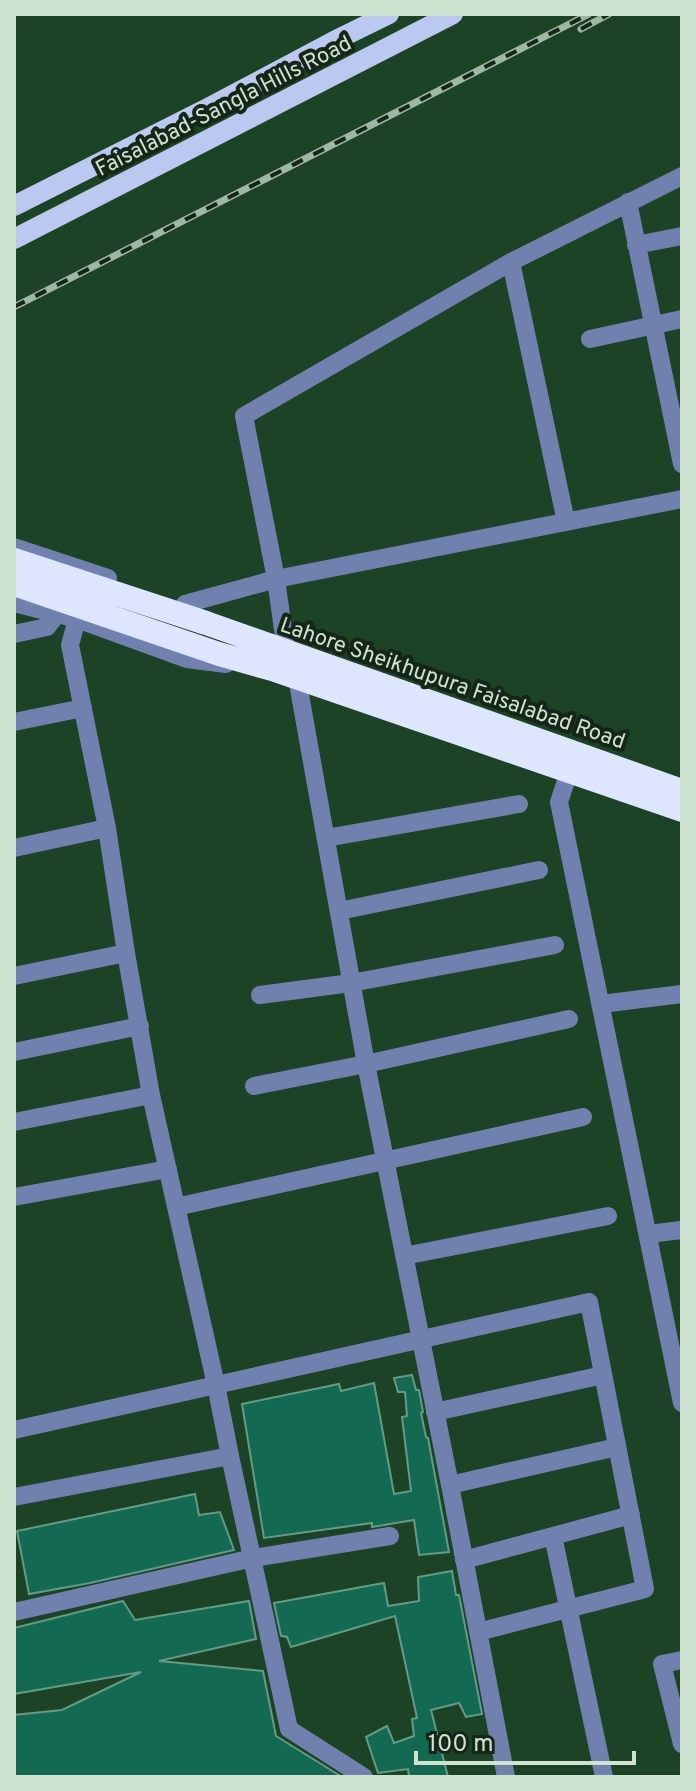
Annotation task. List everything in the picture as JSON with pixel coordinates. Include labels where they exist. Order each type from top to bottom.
[{"type":"highway","name":"Lahore Sheikhupura Faisalabad Road","points":[[14,560],[206,623],[279,660],[682,791]]},
{"type":"highway","name":"Lahore Sheikhupura Faisalabad Road","points":[[14,584],[219,654],[279,660],[297,678],[682,810]]},
{"type":"main road","points":[[334,41],[358,14]]},
{"type":"main road","name":"Faisalabad-Sangla Hills Road","points":[[14,206],[388,14]]},
{"type":"main road","name":"Faisalabad-Sangla Hills Road","points":[[14,239],[453,14]]},
{"type":"street","points":[[385,49],[388,14]]},
{"type":"street","points":[[14,603],[77,619],[187,659],[279,660],[276,579],[244,416],[511,262],[682,176]]},
{"type":"street","points":[[628,202],[682,464]]},
{"type":"street","points":[[636,245],[682,236]]},
{"type":"street","points":[[511,262],[566,522]]},
{"type":"street","points":[[590,339],[682,319]]},
{"type":"street","points":[[185,604],[276,579],[682,499]]},
{"type":"street","points":[[14,547],[232,620]]},
{"type":"street","points":[[14,634],[47,627],[57,614]]},
{"type":"street","points":[[77,619],[70,645],[107,828],[151,1095],[289,1729],[364,1777]]},
{"type":"street","points":[[297,678],[384,1161],[506,1777]]},
{"type":"street","points":[[14,722],[83,708]]},
{"type":"street","points":[[569,772],[559,802],[682,1403]]},
{"type":"street","points":[[326,838],[519,804]]},
{"type":"street","points":[[14,848],[107,828]]},
{"type":"street","points":[[339,911],[539,870]]},
{"type":"street","points":[[260,995],[351,983],[555,945]]},
{"type":"street","points":[[14,976],[126,953]]},
{"type":"street","points":[[601,1004],[682,994]]},
{"type":"street","points":[[254,1086],[569,1019]]},
{"type":"street","points":[[14,1052],[140,1026]]},
{"type":"street","points":[[14,1122],[151,1095]]},
{"type":"street","points":[[176,1207],[583,1117]]},
{"type":"street","points":[[14,1197],[168,1169]]},
{"type":"street","points":[[404,1256],[608,1216]]},
{"type":"street","points":[[648,1234],[682,1230]]},
{"type":"street","points":[[14,1430],[589,1302],[645,1589],[478,1632]]},
{"type":"street","points":[[435,1412],[603,1375]]},
{"type":"street","points":[[450,1485],[617,1447]]},
{"type":"street","points":[[14,1497],[230,1456]]},
{"type":"street","points":[[464,1560],[631,1515]]},
{"type":"street","points":[[14,1612],[253,1558],[390,1536]]},
{"type":"street","points":[[553,1536],[604,1777]]},
{"type":"street","points":[[682,1660],[662,1664],[682,1744]]},
{"type":"building","points":[[412,1375],[416,1390],[419,1390],[449,1552],[419,1555],[414,1520],[264,1538],[242,1404],[339,1384],[341,1391],[374,1383],[394,1494],[411,1491],[402,1417],[407,1416],[405,1392],[398,1392],[394,1378]]},
{"type":"building","points":[[195,1494],[199,1515],[220,1512],[234,1550],[29,1594],[17,1531]]},
{"type":"building","points":[[452,1571],[482,1714],[466,1717],[459,1703],[431,1710],[448,1777],[409,1777],[408,1769],[378,1773],[366,1737],[387,1726],[394,1743],[414,1736],[412,1719],[417,1718],[395,1616],[291,1647],[287,1637],[281,1636],[274,1603],[384,1583],[388,1606],[419,1601],[418,1577]]},
{"type":"building","points":[[123,1601],[135,1620],[249,1601],[256,1639],[159,1661],[263,1671],[276,1736],[342,1777],[14,1777],[14,1715],[62,1710],[141,1672],[14,1694],[14,1628]]},
{"type":"railway","points":[[14,307],[589,14]]},
{"type":"railway","points":[[581,29],[609,14]]}]
